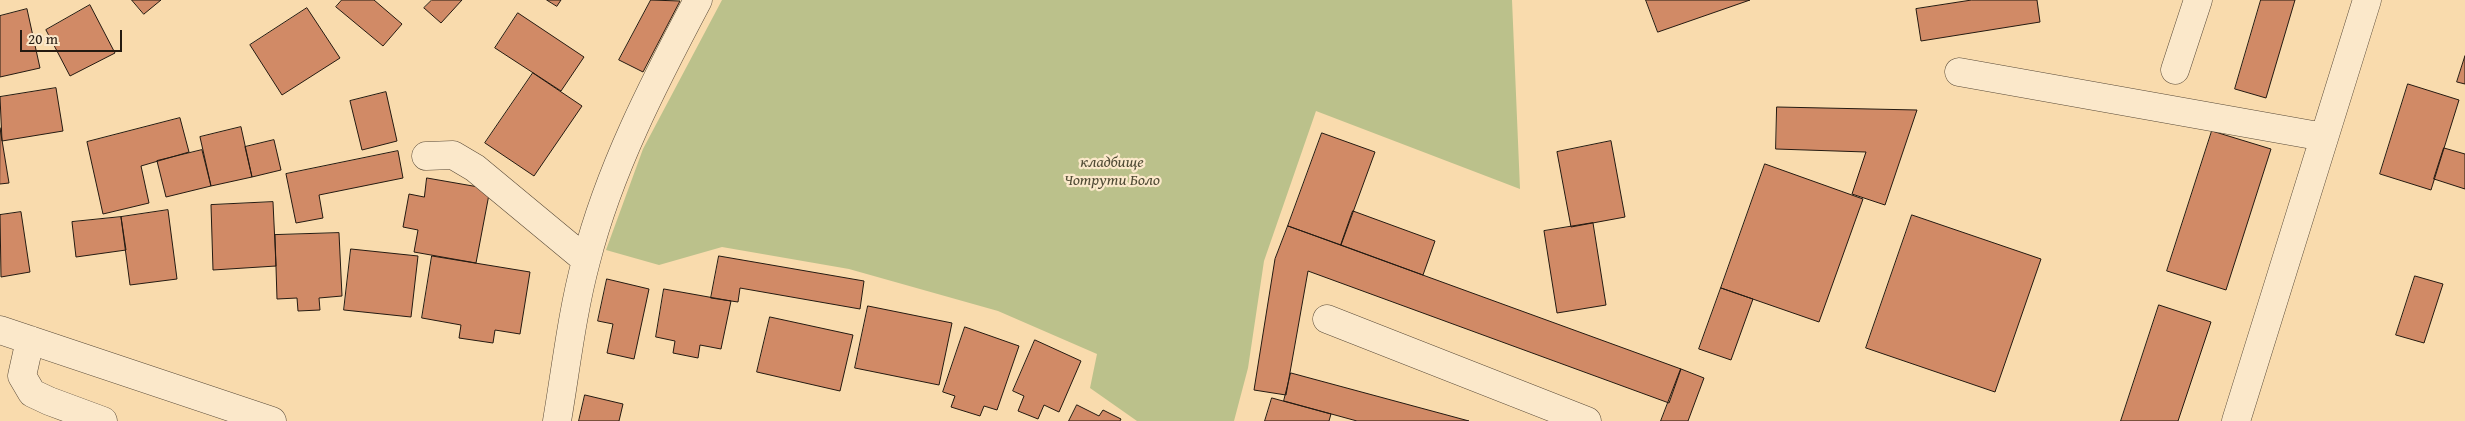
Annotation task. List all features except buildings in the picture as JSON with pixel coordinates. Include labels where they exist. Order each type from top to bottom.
[{"type":"street","points":[[557,421],[586,260],[614,175],[675,43],[698,0]]},
{"type":"street","points":[[2175,70],[2198,0]]},
{"type":"street","points":[[2236,421],[2367,0]]},
{"type":"street","points":[[1959,72],[2324,137]]},
{"type":"street","points":[[426,156],[453,155],[475,168],[586,260]]},
{"type":"street","points":[[1327,319],[1587,421]]},
{"type":"street","points":[[0,330],[241,416],[272,421]]},
{"type":"street","points":[[30,340],[22,376],[32,393],[103,421]]},
{"type":"green space","name":"кладбище Чотрути Боло","points":[[722,0],[1512,0],[1520,189],[1316,111],[1264,261],[1248,368],[1234,421],[1137,421],[1090,388],[1097,354],[998,311],[849,269],[722,247],[659,265],[606,250],[643,149]]}]
